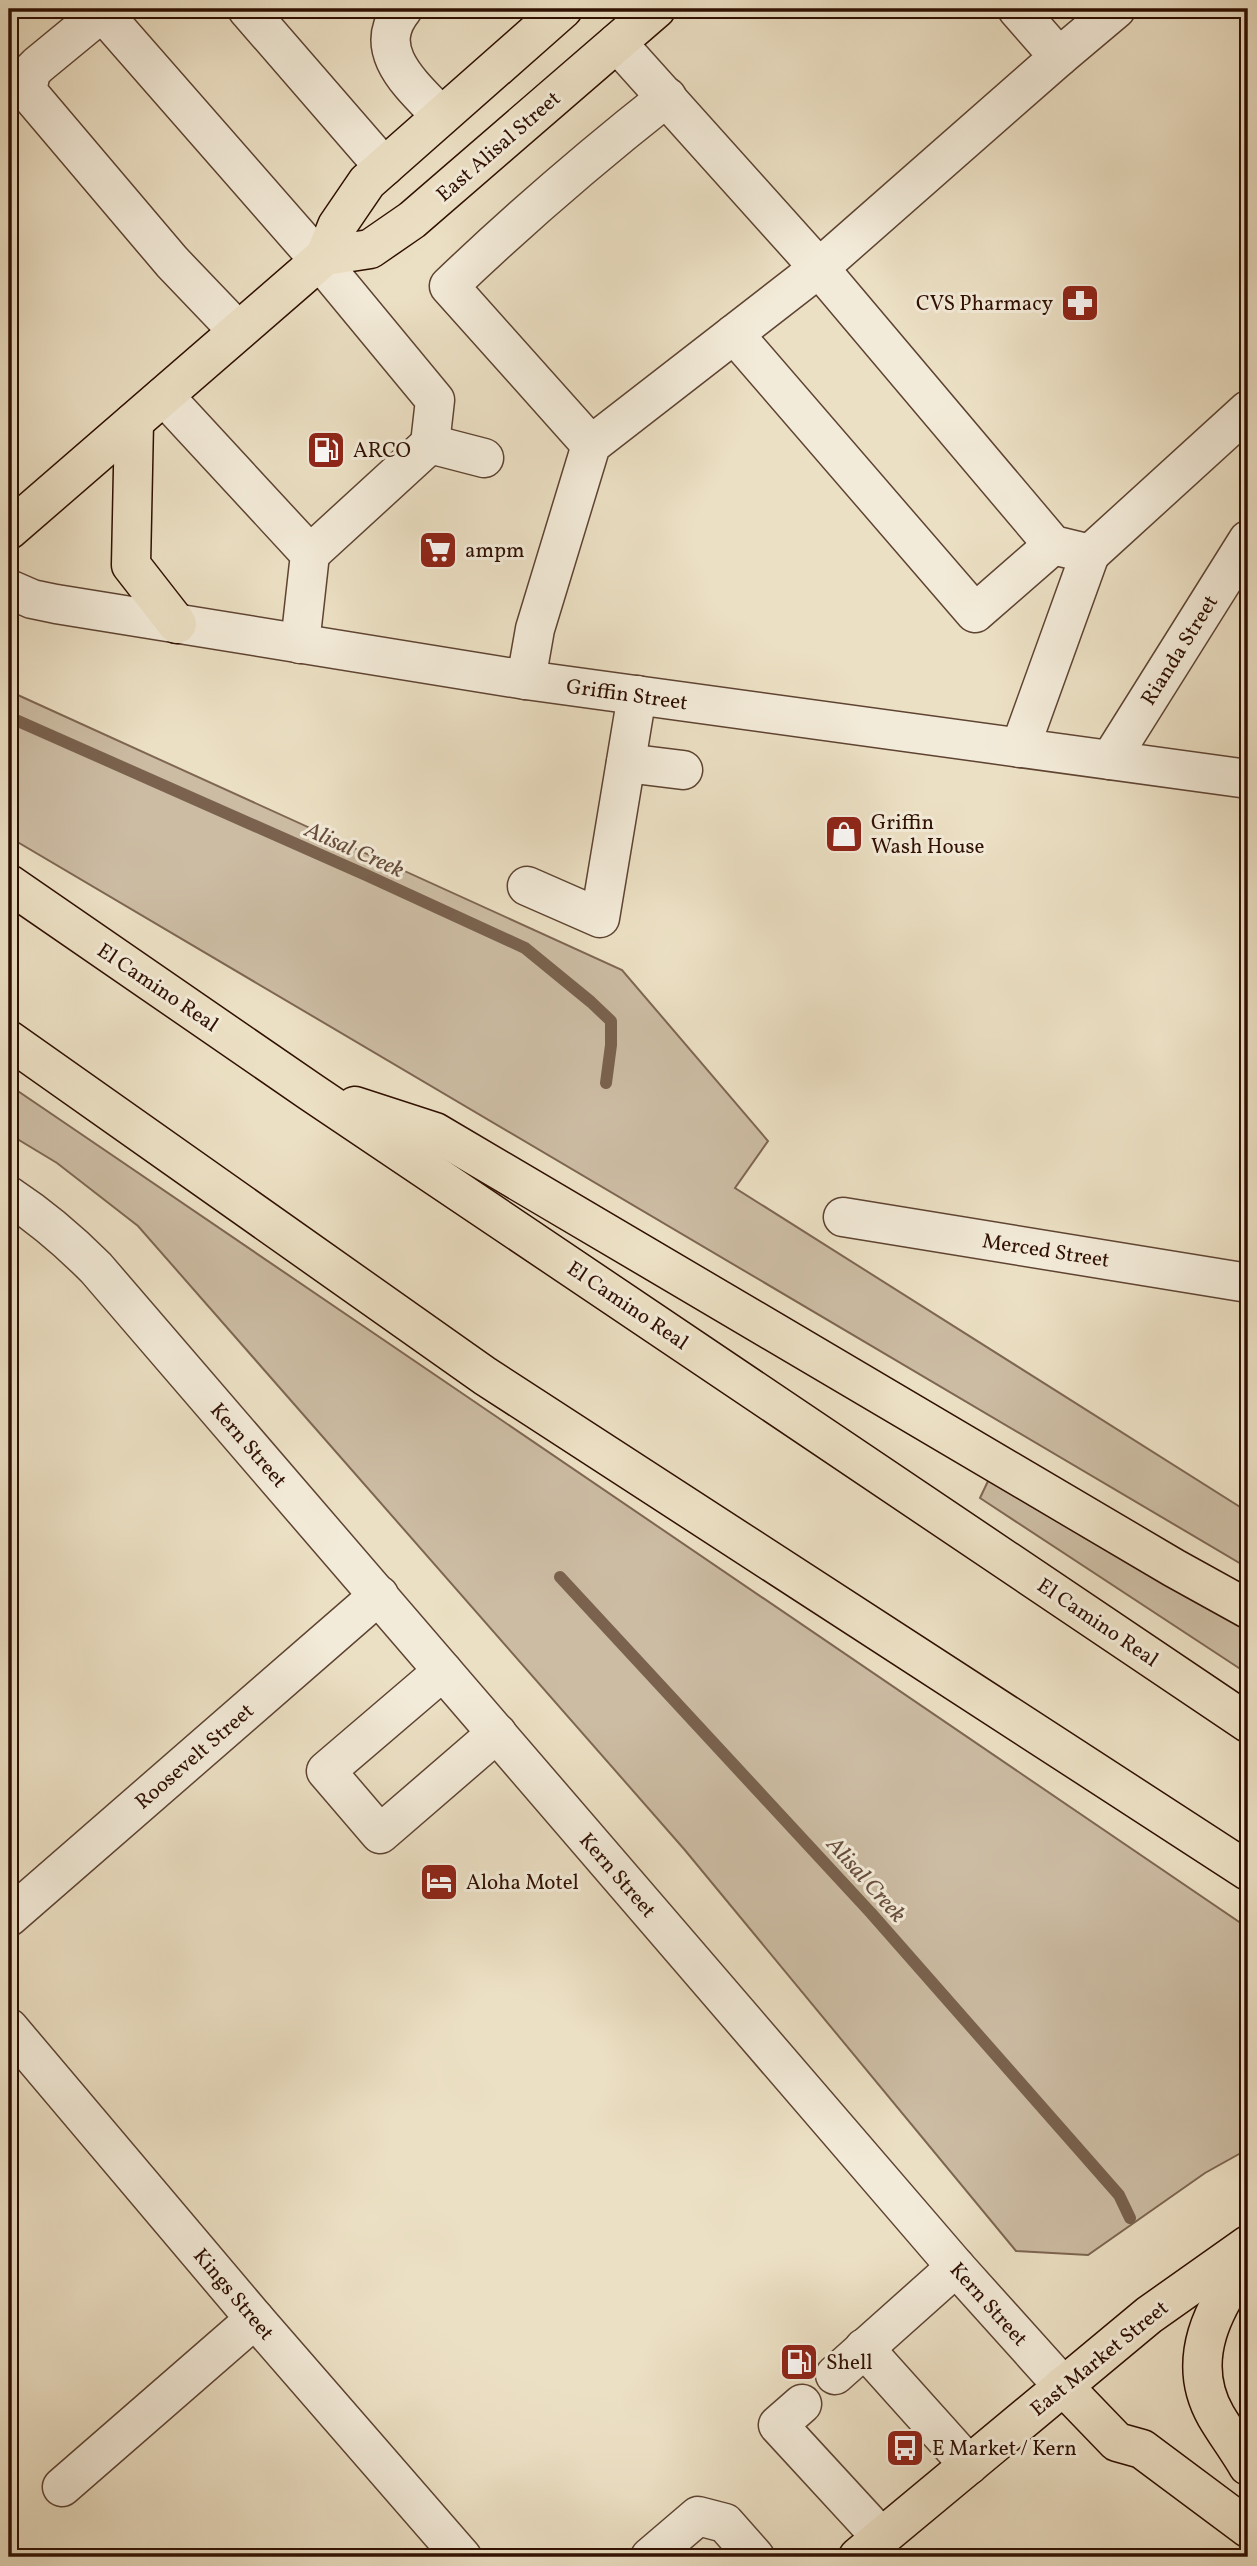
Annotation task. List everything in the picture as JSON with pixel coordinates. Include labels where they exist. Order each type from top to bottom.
[{"type":"main road","points":[[9,530],[323,259],[337,226],[367,182],[563,9]]},
{"type":"main road","name":"East Alisal Street","points":[[323,259],[370,249],[412,220],[656,9]]},
{"type":"main road","points":[[134,422],[131,565],[177,624]]},
{"type":"main road","name":"El Camino Real","points":[[9,884],[312,1092],[1248,1723]]},
{"type":"main road","points":[[9,1040],[485,1376],[1248,1871]]},
{"type":"main road","points":[[312,1092],[435,1132],[1162,1561],[1248,1609]]},
{"type":"main road","name":"East Market Street","points":[[870,2548],[1149,2315],[1248,2245]]},
{"type":"main road","points":[[1248,2259],[1214,2311],[1205,2337],[1201,2368],[1215,2415],[1248,2466]]},
{"type":"main road","name":"Kern Street","points":[[1063,2386],[1117,2442],[1142,2448],[1248,2528]]},
{"type":"street","points":[[247,9],[384,167]]},
{"type":"street","points":[[404,9],[390,32],[396,65],[441,116]]},
{"type":"street","points":[[1017,9],[1059,57]]},
{"type":"street","points":[[527,680],[535,629],[591,445],[818,268],[1116,9]]},
{"type":"street","points":[[238,331],[172,262],[27,91],[31,72],[104,10],[323,259],[435,400],[430,444],[310,554],[300,644]]},
{"type":"street","points":[[617,43],[818,268],[1053,545],[1090,554]]},
{"type":"street","points":[[591,445],[449,286],[583,164],[667,97]]},
{"type":"street","points":[[734,334],[975,614],[1053,545]]},
{"type":"street","points":[[164,396],[310,554]]},
{"type":"street","points":[[1020,748],[1090,554],[1248,410]]},
{"type":"street","points":[[430,444],[484,458]]},
{"type":"street","name":"Rianda Street","points":[[1110,760],[1248,540]]},
{"type":"street","name":"Griffin Street","points":[[9,589],[32,599],[56,604],[527,680],[1248,779]]},
{"type":"street","points":[[527,886],[600,918],[637,695]]},
{"type":"street","points":[[626,763],[683,770]]},
{"type":"street","name":"Kern Street","points":[[9,1196],[44,1221],[96,1268],[956,2267],[1063,2386]]},
{"type":"street","name":"Merced Street","points":[[843,1217],[1248,1283]]},
{"type":"street","name":"Roosevelt Street","points":[[9,1917],[379,1595]]},
{"type":"street","points":[[443,1671],[326,1771],[380,1833],[497,1733]]},
{"type":"street","name":"Kings Street","points":[[9,2028],[255,2319],[462,2557]]},
{"type":"street","points":[[835,2375],[956,2267]]},
{"type":"street","points":[[62,2487],[255,2319]]},
{"type":"street","points":[[864,2348],[969,2465]]},
{"type":"street","points":[[802,2404],[778,2425],[870,2548]]},
{"type":"street","points":[[650,2557],[698,2516],[725,2523],[755,2557]]},
{"type":"shaded area","points":[[9,691],[622,970],[768,1141],[735,1188],[1248,1512],[1248,1568],[9,837]]},
{"type":"shaded area","points":[[9,1085],[1248,1928],[1248,2149],[1205,2173],[1088,2255],[1016,2251],[684,1849],[138,1226],[57,1163],[9,1134]]},
{"type":"shaded area","points":[[989,1479],[1248,1626],[1248,1674],[980,1498]]},
{"type":"waterway","name":"Alisal Creek","points":[[9,717],[525,948],[611,1021],[606,1083]]},
{"type":"waterway","name":"Alisal Creek","points":[[560,1577],[871,1913],[1119,2195],[1130,2218]]},
{"type":"place","name":"CVS Pharmacy","points":[[1080,303]]},
{"type":"place","name":"ARCO","points":[[326,450]]},
{"type":"place","name":"ampm","points":[[438,550]]},
{"type":"place","name":"Griffin Wash House","points":[[844,834]]},
{"type":"place","name":"Aloha Motel","points":[[439,1882]]},
{"type":"place","name":"Shell","points":[[799,2362]]},
{"type":"place","name":"E Market / Kern","points":[[905,2448]]}]
